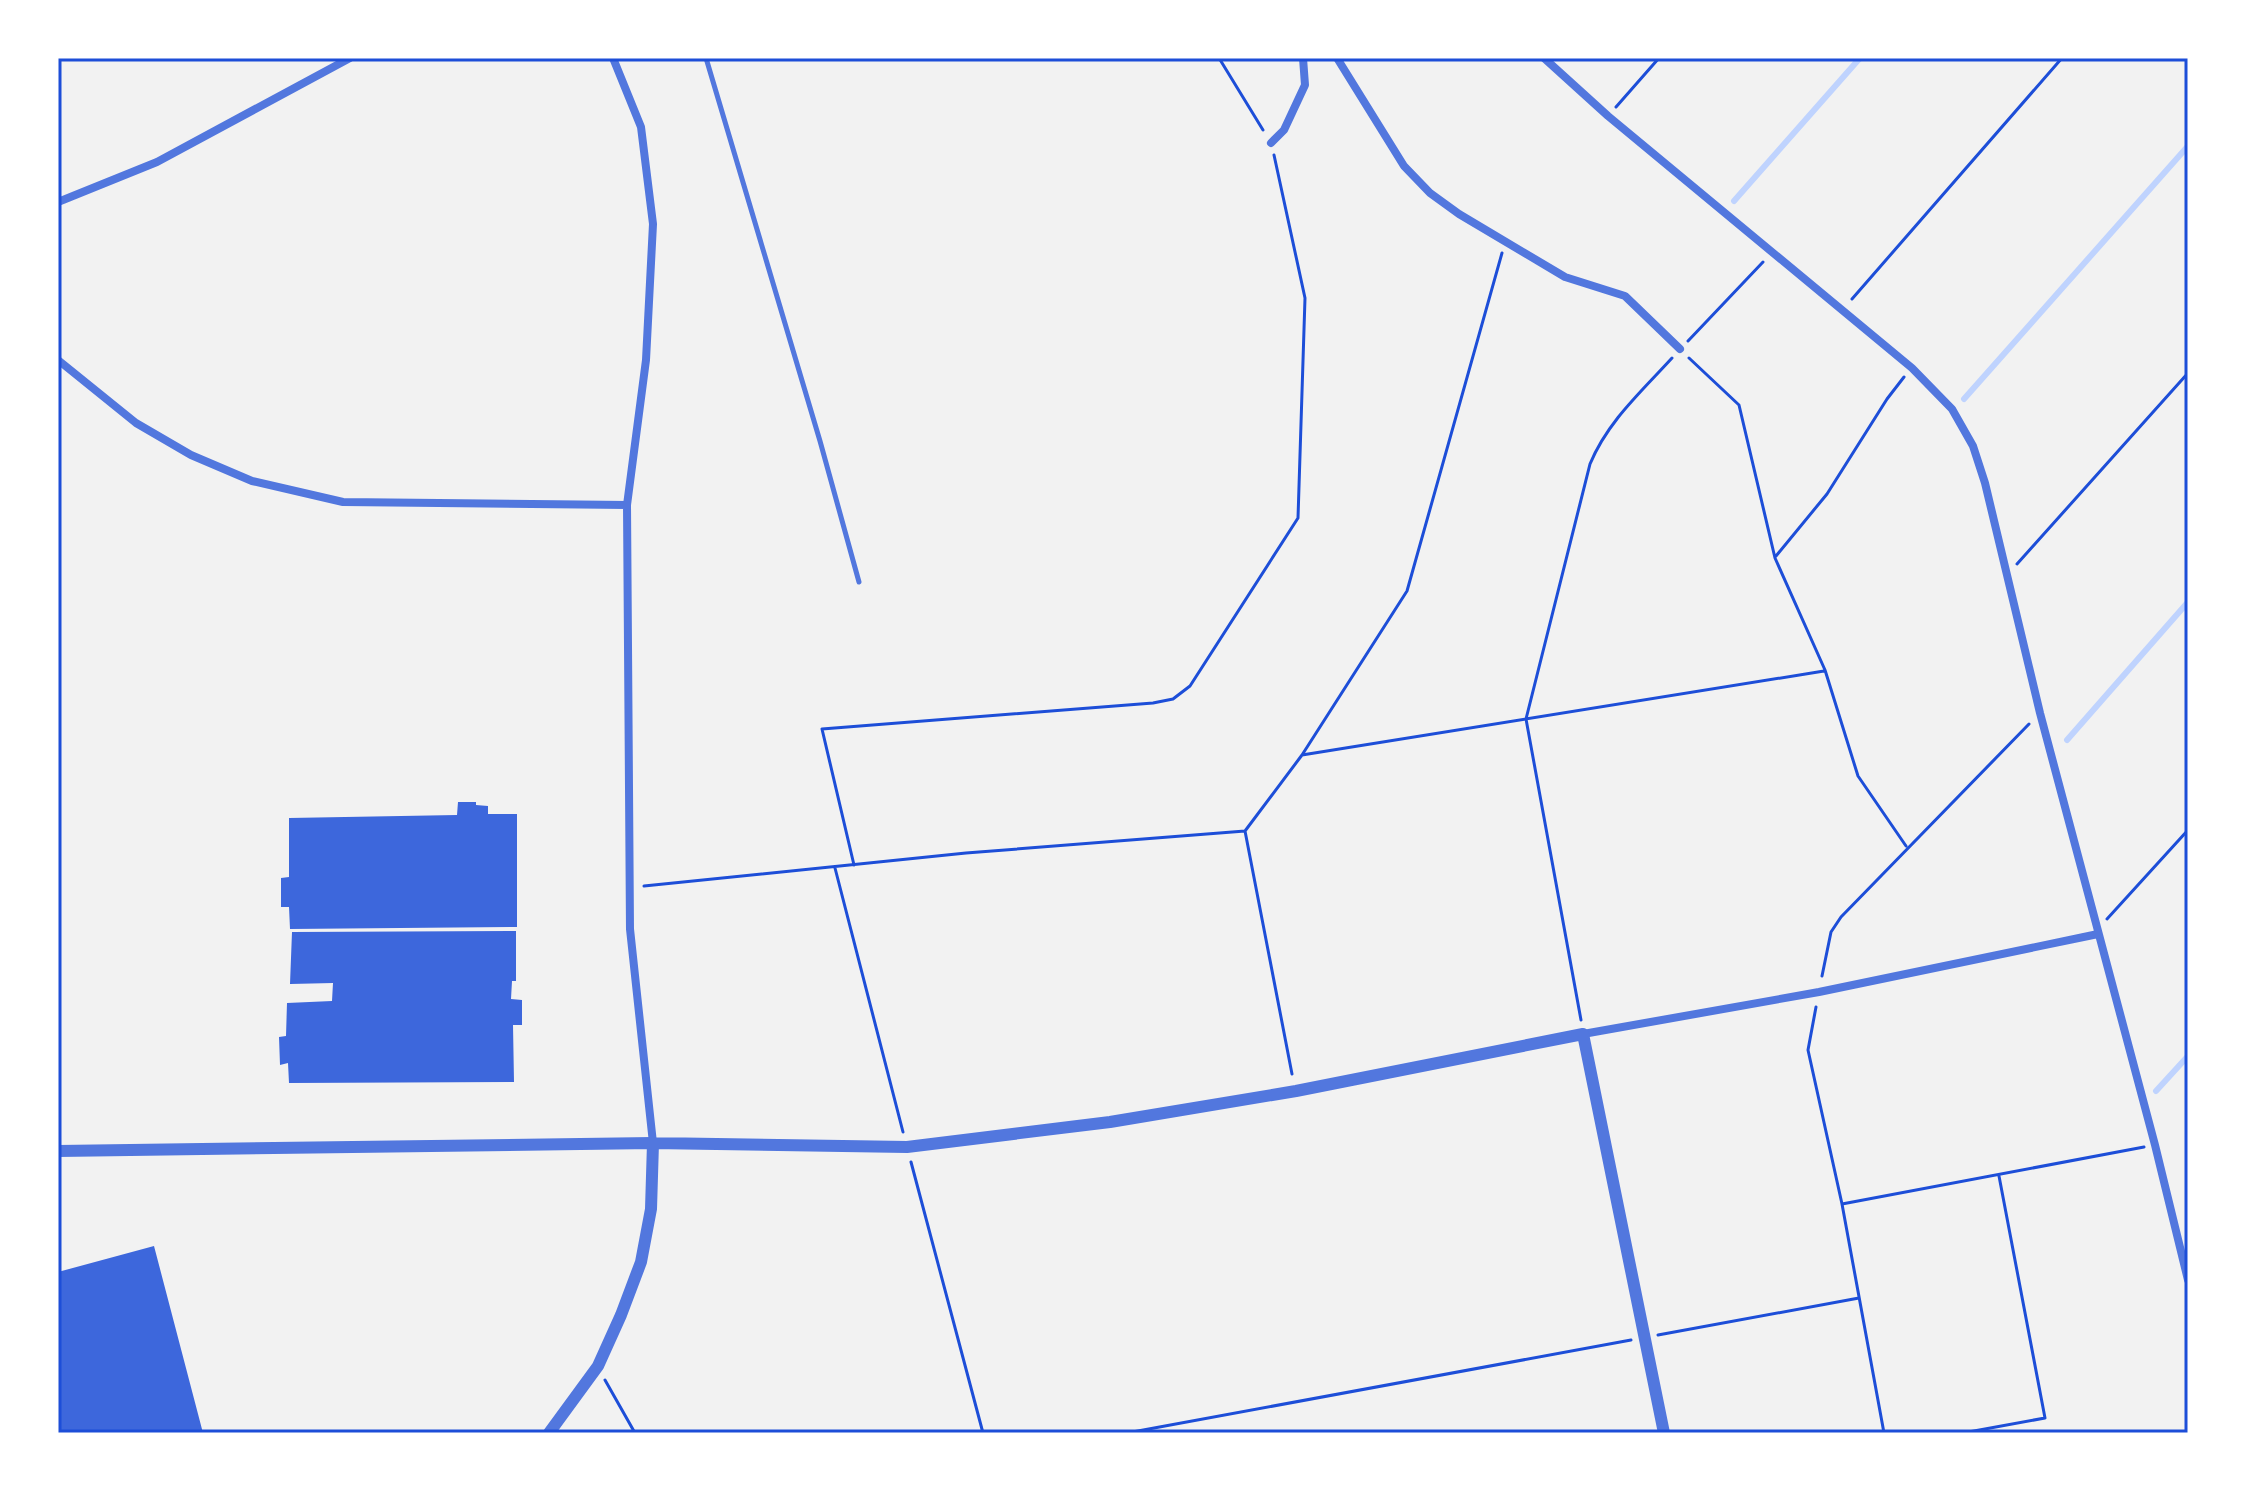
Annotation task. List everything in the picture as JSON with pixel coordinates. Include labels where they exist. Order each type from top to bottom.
[{"type":"street","points":[[58,202],[157,162],[350,58]]},
{"type":"street","points":[[549,1433],[598,1366],[641,1262],[651,1209],[653,1143],[630,929],[627,505],[646,360],[653,224],[641,127],[613,58]]},
{"type":"street","points":[[1271,143],[1284,130],[1305,85],[1303,58]]},
{"type":"street","points":[[1337,58],[1404,166],[1430,193],[1565,277],[1625,296],[1680,349]]},
{"type":"street","points":[[1544,58],[1771,254],[1912,368],[1952,409],[1973,446],[2188,1280]]},
{"type":"street","points":[[58,360],[136,423],[191,455],[252,481],[343,502],[627,505]]},
{"type":"street","points":[[58,1151],[653,1143],[907,1147],[1110,1122],[1296,1091],[1583,1034],[1819,992],[2098,934]]},
{"type":"street","points":[[1583,1034],[1664,1433]]},
{"type":"lane","points":[[706,58],[816,425],[859,582]]},
{"type":"path","points":[[854,865],[822,729],[1173,699],[1190,686],[1298,518],[1305,298],[1271,143],[1219,58]]},
{"type":"path","points":[[1608,116],[1659,58]]},
{"type":"path","points":[[1842,311],[2062,58]]},
{"type":"path","points":[[1296,1091],[1245,831],[1302,755],[1407,591],[1505,242]]},
{"type":"path","points":[[1583,1034],[1526,719],[1590,464],[1600,439],[1771,254]]},
{"type":"path","points":[[1680,349],[1739,405],[1775,558],[1825,670],[1858,776],[1907,847]]},
{"type":"path","points":[[1775,558],[1827,494],[1887,399],[1912,368]]},
{"type":"path","points":[[2007,574],[2030,553],[2188,373]]},
{"type":"path","points":[[1302,755],[1825,670]]},
{"type":"path","points":[[1884,1433],[1842,1204],[1808,1050],[1831,932],[1907,847],[2040,713]]},
{"type":"path","points":[[2098,934],[2107,918],[2188,830]]},
{"type":"path","points":[[630,887],[966,853],[1245,831]]},
{"type":"path","points":[[835,867],[983,1433]]},
{"type":"path","points":[[1842,1204],[2155,1145]]},
{"type":"path","points":[[1963,1433],[2045,1418],[1999,1176]]},
{"type":"path","points":[[1127,1433],[1860,1298]]},
{"type":"path","points":[[598,1366],[635,1433]]},
{"type":"building","points":[[458,802],[488,806],[488,814],[517,814],[517,927],[290,929],[289,907],[281,907],[281,878],[289,877],[289,818],[457,815]]},
{"type":"building","points":[[516,931],[516,981],[512,981],[511,999],[522,1000],[522,1025],[513,1025],[514,1082],[289,1083],[288,1063],[280,1065],[279,1037],[286,1036],[287,1003],[332,1001],[333,983],[290,984],[292,932]]},
{"type":"building","points":[[154,1246],[203,1433],[58,1433],[58,1272]]},
{"type":"waterway","points":[[1734,201],[1860,58]]},
{"type":"waterway","points":[[1964,399],[2188,146]]},
{"type":"waterway","points":[[2067,740],[2188,602]]},
{"type":"waterway","points":[[2156,1091],[2188,1056]]}]
